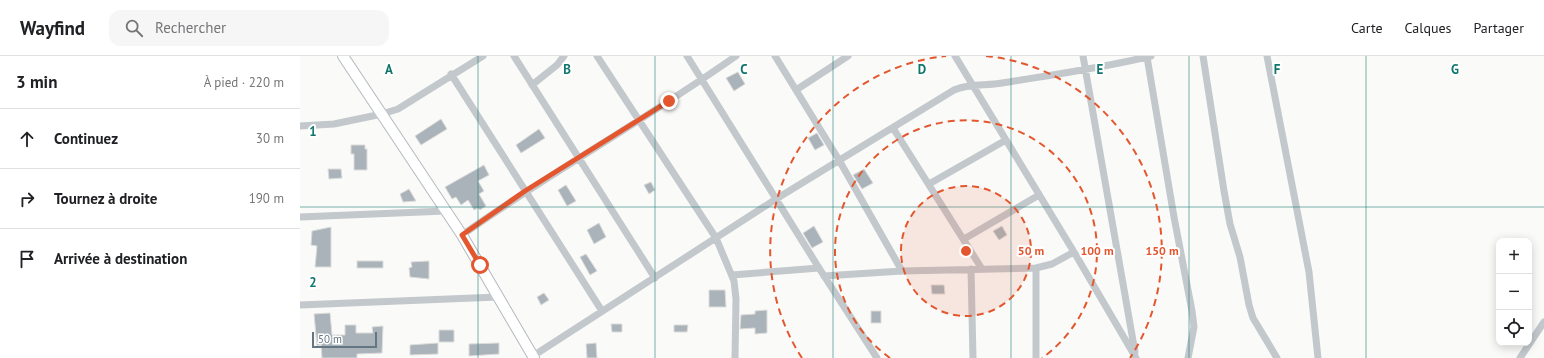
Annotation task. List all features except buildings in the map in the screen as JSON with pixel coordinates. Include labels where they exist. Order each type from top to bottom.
[{"type":"street","points":[[342,56],[462,235],[533,357],[776,199],[954,90],[973,85],[1000,84],[1085,70],[1149,56],[1174,217],[1192,311],[1194,327],[1188,358]]},
{"type":"street","points":[[300,126],[334,124],[382,114],[398,108],[451,74],[483,56]]},
{"type":"street","points":[[514,56],[655,278]]},
{"type":"street","points":[[532,85],[557,65],[564,56]]},
{"type":"street","points":[[597,56],[716,238],[732,275],[736,299],[735,358]]},
{"type":"street","points":[[687,56],[877,358]]},
{"type":"street","points":[[462,235],[525,191],[639,120],[736,56]]},
{"type":"street","points":[[775,56],[839,160],[902,271]]},
{"type":"street","points":[[796,90],[848,56]]},
{"type":"street","points":[[955,56],[1074,252],[1136,358]]},
{"type":"street","points":[[1083,56],[1136,358]]},
{"type":"street","points":[[1203,56],[1230,224],[1240,256],[1249,305],[1253,318],[1277,358]]},
{"type":"street","points":[[1267,56],[1292,194],[1307,260],[1318,358]]},
{"type":"street","points":[[451,74],[602,311]]},
{"type":"street","points":[[893,128],[982,269]]},
{"type":"street","points":[[929,184],[1006,140]]},
{"type":"street","points":[[964,239],[1039,195]]},
{"type":"street","points":[[300,217],[446,211]]},
{"type":"street","points":[[824,276],[902,271],[1036,268],[1052,264],[1074,252]]},
{"type":"street","points":[[732,275],[819,268]]},
{"type":"street","points":[[1036,268],[1036,358]]},
{"type":"street","points":[[970,269],[973,358]]},
{"type":"street","points":[[300,305],[498,297]]},
{"type":"street","points":[[1520,358],[1544,322]]},
{"type":"route","points":[[480,265],[462,235],[525,191],[669,101]]}]
